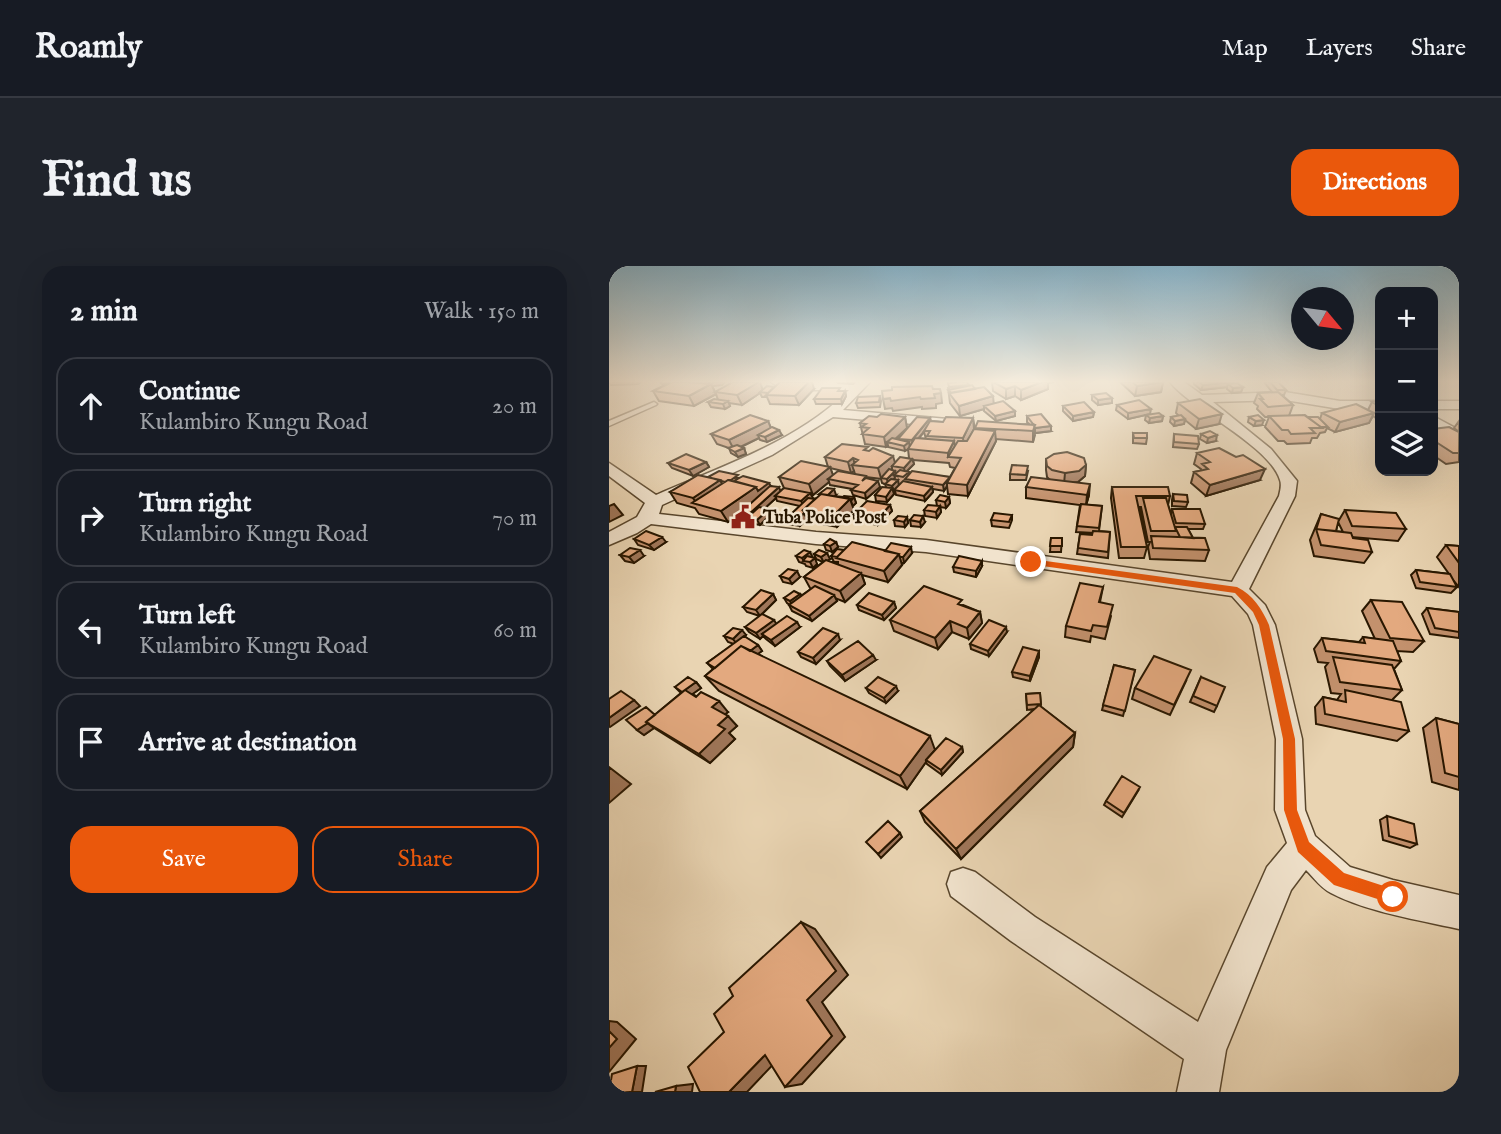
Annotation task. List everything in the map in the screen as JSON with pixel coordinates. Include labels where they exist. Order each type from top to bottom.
[{"type":"street","points":[[609,539],[651,510],[788,440],[820,421]]},
{"type":"street","points":[[923,421],[948,423]]},
{"type":"street","points":[[1226,421],[1273,459],[1287,477],[1290,486],[1237,590]]},
{"type":"street","points":[[1438,423],[1459,436]]},
{"type":"street","points":[[609,468],[651,510],[816,538],[926,546],[1237,590],[1257,610],[1264,625],[1289,739],[1290,810],[1304,847],[1340,880],[1393,897],[1459,912]]},
{"type":"street","points":[[1198,1092],[1206,1050],[1279,880],[1304,847]]},
{"type":"street","points":[[963,884],[1023,929],[1206,1050]]},
{"type":"building","points":[[739,421],[768,421],[729,440],[711,434]]},
{"type":"building","points":[[863,421],[901,421],[884,437],[862,434],[869,428],[861,427],[866,424],[860,423]]},
{"type":"building","points":[[914,421],[928,421],[912,440],[898,439]]},
{"type":"building","points":[[930,421],[972,421],[963,438],[927,436],[930,431],[924,431]]},
{"type":"building","points":[[978,421],[1035,425],[1033,431],[975,428]]},
{"type":"building","points":[[1030,421],[1046,421],[1051,426],[1035,428]]},
{"type":"building","points":[[1273,421],[1312,421],[1322,428],[1310,428],[1315,433],[1291,434],[1288,430],[1282,430]]},
{"type":"building","points":[[1312,421],[1322,421],[1328,427],[1321,427]]},
{"type":"building","points":[[772,427],[779,430],[765,437],[758,435]]},
{"type":"building","points":[[1449,427],[1459,432],[1459,453],[1453,453],[1438,443],[1438,428]]},
{"type":"building","points":[[974,429],[995,431],[967,485],[947,483],[961,458],[948,457],[958,441],[967,441]]},
{"type":"building","points":[[1210,431],[1217,435],[1208,438],[1201,434]]},
{"type":"building","points":[[1133,433],[1147,433],[1147,438],[1134,438]]},
{"type":"building","points":[[1174,434],[1198,436],[1199,444],[1174,442]]},
{"type":"building","points":[[892,438],[909,442],[904,446],[887,442]]},
{"type":"building","points":[[915,438],[954,441],[948,453],[908,449]]},
{"type":"building","points":[[842,444],[868,447],[864,450],[869,451],[873,448],[893,456],[878,468],[852,465],[858,460],[853,458],[848,462],[825,457]]},
{"type":"building","points":[[737,445],[744,448],[735,452],[728,448]]},
{"type":"building","points":[[1219,448],[1236,457],[1243,455],[1265,469],[1210,485],[1194,472],[1208,469],[1202,464],[1210,462],[1197,453]]},
{"type":"building","points":[[1067,452],[1084,458],[1086,465],[1079,471],[1065,473],[1047,466],[1046,459],[1054,454]]},
{"type":"building","points":[[686,454],[706,462],[689,470],[668,463]]},
{"type":"building","points":[[900,457],[912,459],[904,468],[892,466]]},
{"type":"building","points":[[801,461],[830,467],[809,484],[779,477]]},
{"type":"building","points":[[1012,465],[1028,466],[1026,475],[1010,474]]},
{"type":"building","points":[[889,469],[895,471],[887,479],[881,478]]},
{"type":"building","points":[[900,470],[909,472],[903,477],[894,475]]},
{"type":"building","points":[[719,471],[738,475],[725,482],[708,477]]},
{"type":"building","points":[[838,471],[866,476],[862,481],[866,478],[878,481],[865,493],[851,490],[858,485],[828,479]]},
{"type":"building","points":[[912,471],[950,477],[943,485],[905,479]]},
{"type":"building","points":[[698,475],[720,480],[693,498],[670,492]]},
{"type":"building","points":[[743,476],[769,483],[758,491],[756,487],[734,481]]},
{"type":"building","points":[[1031,477],[1090,484],[1087,495],[1026,487]]},
{"type":"building","points":[[891,479],[898,480],[892,486],[885,484]]},
{"type":"building","points":[[728,480],[756,487],[721,511],[692,503]]},
{"type":"building","points":[[903,481],[932,487],[924,496],[894,490]]},
{"type":"building","points":[[770,486],[779,487],[748,515],[739,514]]},
{"type":"building","points":[[882,487],[892,488],[886,497],[875,495]]},
{"type":"building","points":[[1112,487],[1168,487],[1170,496],[1136,496],[1147,547],[1121,547]]},
{"type":"building","points":[[784,488],[810,493],[801,501],[775,496]]},
{"type":"building","points":[[827,488],[834,489],[828,495],[819,494]]},
{"type":"building","points":[[821,494],[850,499],[833,516],[803,510]]},
{"type":"building","points":[[1173,494],[1187,495],[1188,502],[1174,501]]},
{"type":"building","points":[[940,495],[949,497],[945,502],[936,500]]},
{"type":"building","points":[[808,498],[815,499],[803,510],[804,513],[798,520],[787,518]]},
{"type":"building","points":[[1143,498],[1166,498],[1176,531],[1151,531]]},
{"type":"building","points":[[867,501],[890,505],[877,520],[853,515]]},
{"type":"building","points":[[1081,504],[1102,506],[1099,528],[1077,526]]},
{"type":"building","points":[[928,505],[940,506],[936,512],[924,510]]},
{"type":"building","points":[[759,507],[769,509],[757,520],[747,518]]},
{"type":"building","points":[[1172,509],[1200,509],[1205,524],[1176,523]]},
{"type":"building","points":[[1345,510],[1396,513],[1406,529],[1352,526]]},
{"type":"building","points":[[994,513],[1012,515],[1009,522],[991,520]]},
{"type":"building","points":[[1321,514],[1339,519],[1336,531],[1316,529]]},
{"type":"building","points":[[914,515],[923,516],[920,522],[910,520]]},
{"type":"building","points":[[898,516],[907,517],[904,522],[894,520]]},
{"type":"building","points":[[1175,527],[1187,527],[1193,538],[1180,537]]},
{"type":"building","points":[[1316,529],[1351,533],[1353,538],[1368,540],[1372,552],[1321,545]]},
{"type":"building","points":[[646,531],[662,537],[649,545],[634,539]]},
{"type":"building","points":[[1093,531],[1110,532],[1108,552],[1078,548],[1080,534],[1092,535]]},
{"type":"building","points":[[1151,536],[1205,538],[1209,550],[1153,548]]},
{"type":"building","points":[[1051,538],[1062,538],[1062,546],[1050,546]]},
{"type":"building","points":[[830,539],[836,542],[830,546],[824,544]]},
{"type":"building","points":[[852,542],[899,554],[884,571],[836,558]]},
{"type":"building","points":[[891,543],[911,547],[900,557],[899,554],[885,551]]},
{"type":"building","points":[[1446,545],[1459,546],[1459,563]]},
{"type":"building","points":[[630,548],[640,550],[629,557],[620,555]]},
{"type":"building","points":[[837,549],[844,550],[837,557],[831,556]]},
{"type":"building","points":[[804,550],[810,552],[802,558],[796,556]]},
{"type":"building","points":[[819,550],[827,553],[821,557],[814,554]]},
{"type":"building","points":[[807,556],[815,558],[810,562],[803,561]]},
{"type":"building","points":[[959,556],[982,561],[976,571],[953,567]]},
{"type":"building","points":[[826,560],[861,573],[840,591],[804,577]]},
{"type":"building","points":[[788,569],[797,571],[789,579],[780,576]]},
{"type":"building","points":[[1416,570],[1450,574],[1457,587],[1420,582]]},
{"type":"building","points":[[1080,583],[1103,587],[1099,602],[1113,605],[1107,627],[1093,625],[1091,631],[1066,626]]},
{"type":"building","points":[[815,586],[834,595],[809,616],[789,605]]},
{"type":"building","points":[[924,586],[962,600],[958,604],[980,612],[967,628],[950,621],[935,638],[890,620]]},
{"type":"building","points":[[761,590],[773,594],[756,610],[743,607]]},
{"type":"building","points":[[794,591],[800,594],[790,601],[784,598]]},
{"type":"building","points":[[869,593],[894,602],[882,615],[857,605]]},
{"type":"building","points":[[1371,600],[1402,602],[1424,641],[1390,638]]},
{"type":"building","points":[[1427,608],[1459,612],[1459,632],[1435,628]]},
{"type":"building","points":[[762,614],[774,620],[756,633],[745,627]]},
{"type":"building","points":[[787,616],[797,622],[771,640],[762,634]]},
{"type":"building","points":[[989,620],[1006,627],[988,651],[970,644]]},
{"type":"building","points":[[733,628],[742,630],[733,639],[724,636]]},
{"type":"building","points":[[823,628],[838,634],[813,658],[798,652]]},
{"type":"building","points":[[744,636],[758,645],[750,651],[741,646],[715,668],[707,663]]},
{"type":"building","points":[[1363,637],[1393,641],[1401,661],[1326,651],[1322,638],[1365,643]]},
{"type":"building","points":[[858,641],[873,655],[842,675],[827,661]]},
{"type":"building","points":[[741,646],[930,736],[900,776],[705,676]]},
{"type":"building","points":[[1023,647],[1039,651],[1030,676],[1012,672]]},
{"type":"building","points":[[1154,656],[1191,670],[1174,705],[1135,688]]},
{"type":"building","points":[[1333,657],[1392,665],[1402,690],[1340,682]]},
{"type":"building","points":[[1114,665],[1135,670],[1125,711],[1103,705]]},
{"type":"building","points":[[688,677],[696,682],[682,692],[675,687]]},
{"type":"building","points":[[878,677],[896,686],[884,698],[866,688]]},
{"type":"building","points":[[1201,677],[1225,687],[1217,706],[1193,696]]},
{"type":"building","points":[[685,690],[696,697],[701,692],[719,701],[712,707],[728,716],[718,725],[725,729],[699,754],[646,722]]},
{"type":"building","points":[[1345,690],[1401,702],[1409,731],[1325,714],[1323,697],[1346,702]]},
{"type":"building","points":[[621,691],[634,700],[609,718],[609,699]]},
{"type":"building","points":[[1040,693],[1041,704],[1027,705],[1026,694]]},
{"type":"building","points":[[1039,705],[1075,733],[956,849],[920,811]]},
{"type":"building","points":[[646,707],[655,715],[637,730],[626,720]]},
{"type":"building","points":[[1436,718],[1459,724],[1459,777],[1445,773]]},
{"type":"building","points":[[946,738],[962,747],[941,770],[926,760]]},
{"type":"building","points":[[1122,776],[1140,787],[1124,813],[1106,801]]},
{"type":"building","points":[[1387,816],[1414,824],[1417,844],[1389,836]]},
{"type":"building","points":[[888,821],[900,833],[878,854],[866,842]]},
{"type":"building","points":[[801,922],[836,971],[807,1000],[832,1036],[785,1087],[765,1055],[729,1092],[700,1092],[688,1067],[724,1032],[714,1014],[733,996],[729,988]]},
{"type":"building","points":[[609,1031],[617,1039],[609,1048]]},
{"type":"building","points":[[637,1066],[632,1092],[609,1092],[612,1074]]},
{"type":"building","points":[[676,1086],[675,1092],[655,1092]]},
{"type":"place","name":"Tuba Police Post","points":[[743,517]]},
{"type":"route","points":[[1031,562],[1237,590],[1247,599],[1257,610],[1264,625],[1289,739],[1290,810],[1304,847],[1340,880],[1393,897]]}]
